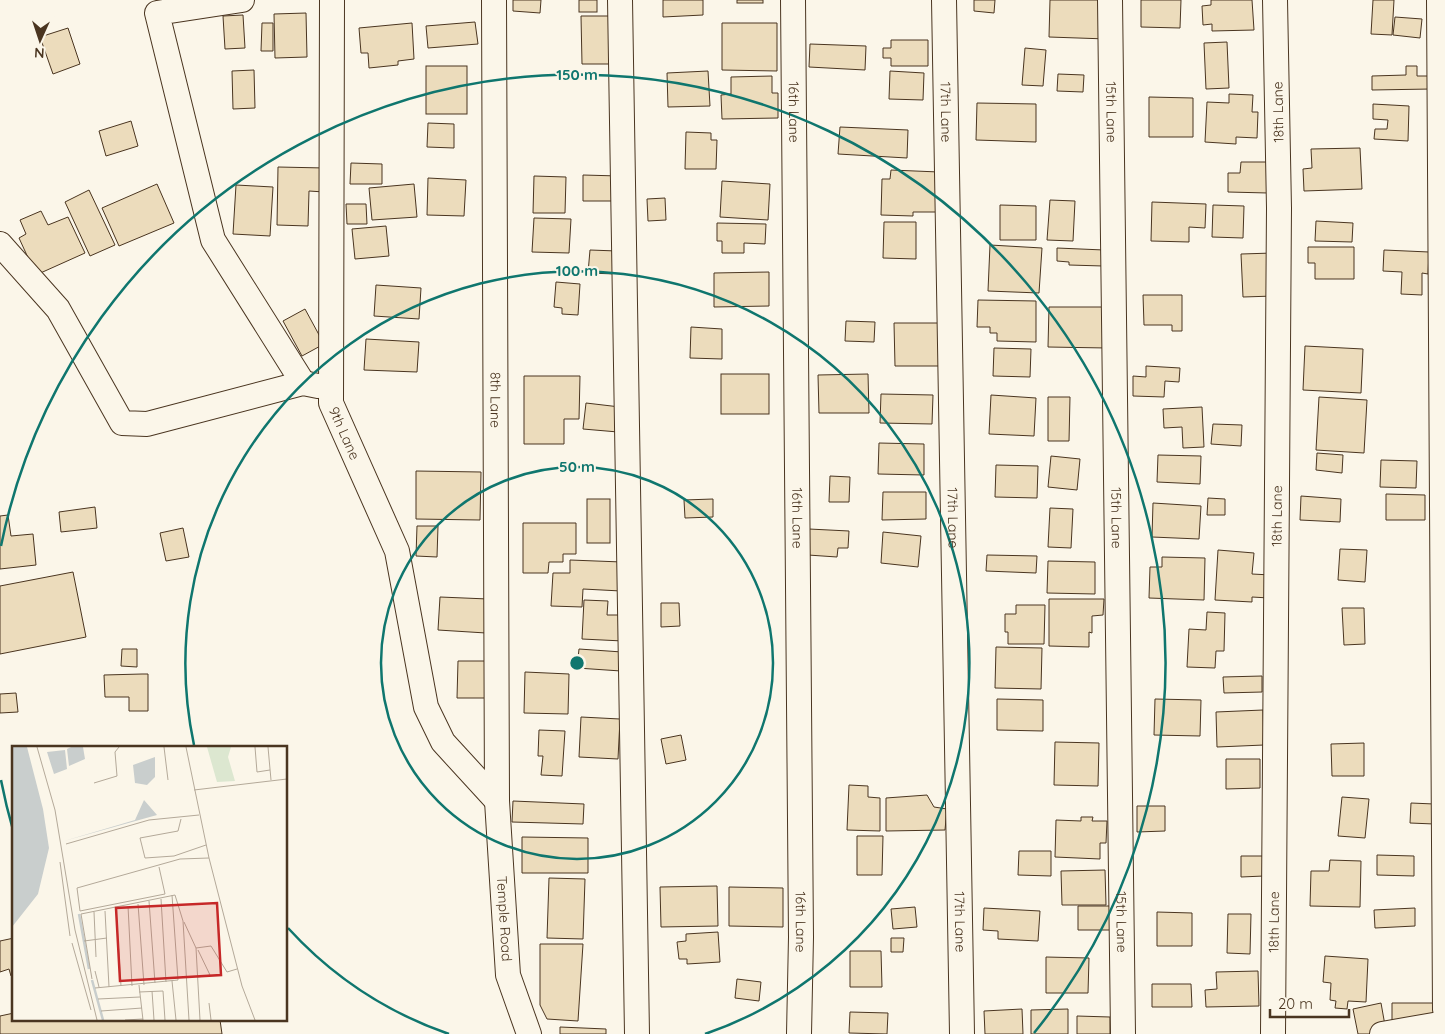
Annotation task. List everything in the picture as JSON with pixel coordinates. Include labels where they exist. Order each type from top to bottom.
[{"type":"street","points":[[242,0],[157,13],[213,240],[303,383]]},
{"type":"street","name":"9th Lane","points":[[332,0],[331,403],[397,552],[426,708],[443,742],[498,801]]},
{"type":"street","name":"8th Lane","points":[[494,0],[498,801]]},
{"type":"street","points":[[620,0],[636,1034]]},
{"type":"street","name":"16th Lane","points":[[793,0],[801,927],[799,1034]]},
{"type":"street","name":"17th Lane","points":[[944,0],[962,1034]]},
{"type":"street","name":"15th Lane","points":[[1110,0],[1123,1034]]},
{"type":"street","name":"18th Lane","points":[[1273,1034],[1279,218],[1276,0]]},
{"type":"street","points":[[1439,0],[1445,1010]]},
{"type":"street","points":[[0,244],[58,309],[122,423],[147,424],[303,383],[320,386],[331,403]]},
{"type":"street","name":"Temple Road","points":[[498,801],[508,975],[529,1034]]},
{"type":"street","points":[[1382,1034],[1445,1023]]},
{"type":"building","points":[[513,0],[541,0],[540,13],[513,11]]},
{"type":"building","points":[[579,0],[597,0],[597,12],[579,12]]},
{"type":"building","points":[[663,0],[703,0],[703,15],[663,17]]},
{"type":"building","points":[[737,0],[763,0],[763,3],[737,3]]},
{"type":"building","points":[[974,0],[995,0],[994,13],[974,11]]},
{"type":"building","points":[[1050,0],[1109,0],[1107,39],[1049,37]]},
{"type":"building","points":[[1141,0],[1181,0],[1180,28],[1141,27]]},
{"type":"building","points":[[1211,0],[1252,0],[1254,30],[1212,31],[1212,24],[1203,25],[1202,6],[1211,5]]},
{"type":"building","points":[[1373,0],[1394,0],[1392,35],[1371,34]]},
{"type":"building","points":[[306,13],[307,57],[275,58],[274,14]]},
{"type":"building","points":[[243,15],[245,48],[225,49],[223,16]]},
{"type":"building","points":[[581,16],[612,16],[612,64],[582,64]]},
{"type":"building","points":[[1395,17],[1422,19],[1420,38],[1393,35]]},
{"type":"building","points":[[475,22],[478,44],[428,48],[426,26]]},
{"type":"building","points":[[262,23],[273,23],[273,51],[261,51]]},
{"type":"building","points":[[412,23],[414,59],[398,61],[398,65],[369,68],[368,53],[361,53],[359,28]]},
{"type":"building","points":[[722,23],[777,23],[777,71],[722,70]]},
{"type":"building","points":[[68,28],[80,64],[53,74],[40,37]]},
{"type":"building","points":[[891,40],[928,40],[928,66],[891,66],[891,58],[883,58],[883,48],[891,48]]},
{"type":"building","points":[[1227,42],[1229,88],[1206,89],[1204,43]]},
{"type":"building","points":[[810,44],[866,46],[865,70],[809,67]]},
{"type":"building","points":[[1025,48],[1046,50],[1043,86],[1022,85]]},
{"type":"building","points":[[426,66],[467,66],[467,114],[426,114]]},
{"type":"building","points":[[1406,66],[1417,66],[1417,76],[1431,76],[1431,89],[1372,90],[1372,76],[1406,75]]},
{"type":"building","points":[[254,70],[255,108],[233,109],[232,71]]},
{"type":"building","points":[[708,71],[710,106],[668,107],[667,73]]},
{"type":"building","points":[[890,71],[924,73],[923,100],[889,99]]},
{"type":"building","points":[[1058,74],[1084,75],[1083,92],[1057,91]]},
{"type":"building","points":[[772,76],[772,93],[778,93],[778,118],[722,119],[721,95],[731,94],[731,77]]},
{"type":"building","points":[[1229,94],[1253,95],[1252,112],[1258,112],[1257,138],[1236,137],[1236,144],[1205,142],[1207,102],[1229,103]]},
{"type":"building","points":[[1149,97],[1193,98],[1193,137],[1149,137]]},
{"type":"building","points":[[977,103],[1036,104],[1036,142],[976,140]]},
{"type":"building","points":[[1373,104],[1409,106],[1408,141],[1374,139],[1375,129],[1387,129],[1388,120],[1373,119]]},
{"type":"building","points":[[131,121],[138,146],[106,156],[99,131]]},
{"type":"building","points":[[428,123],[454,124],[454,148],[427,147]]},
{"type":"building","points":[[840,127],[908,130],[907,158],[838,154]]},
{"type":"building","points":[[686,132],[711,133],[711,140],[717,140],[716,169],[685,169]]},
{"type":"building","points":[[1360,148],[1362,189],[1304,191],[1303,169],[1312,168],[1311,149]]},
{"type":"building","points":[[1241,162],[1268,162],[1268,193],[1228,192],[1228,173],[1240,173]]},
{"type":"building","points":[[351,163],[382,164],[382,184],[350,184]]},
{"type":"building","points":[[278,167],[325,168],[324,192],[309,191],[308,226],[277,225]]},
{"type":"building","points":[[891,170],[939,172],[938,212],[913,212],[913,216],[881,215],[882,179],[890,179]]},
{"type":"building","points":[[583,175],[619,176],[619,201],[583,201]]},
{"type":"building","points":[[534,176],[566,177],[565,213],[533,213]]},
{"type":"building","points":[[428,178],[466,180],[464,216],[427,215]]},
{"type":"building","points":[[722,181],[770,184],[768,220],[720,217]]},
{"type":"building","points":[[157,184],[174,223],[119,246],[102,208]]},
{"type":"building","points":[[414,184],[417,217],[372,220],[369,188]]},
{"type":"building","points":[[236,185],[273,187],[270,236],[233,234]]},
{"type":"building","points":[[89,190],[115,245],[90,256],[65,202]]},
{"type":"building","points":[[665,198],[666,220],[648,221],[647,199]]},
{"type":"building","points":[[1050,200],[1075,201],[1073,241],[1047,240]]},
{"type":"building","points":[[1152,202],[1206,204],[1205,228],[1189,227],[1189,242],[1151,241]]},
{"type":"building","points":[[346,204],[366,204],[367,224],[347,224]]},
{"type":"building","points":[[1000,205],[1036,206],[1036,240],[1000,240]]},
{"type":"building","points":[[1213,205],[1244,206],[1243,238],[1212,237]]},
{"type":"building","points":[[41,211],[48,225],[68,217],[85,253],[36,275],[19,238],[26,234],[20,220]]},
{"type":"building","points":[[534,218],[571,219],[569,253],[532,252]]},
{"type":"building","points":[[1316,221],[1353,223],[1352,242],[1315,241]]},
{"type":"building","points":[[884,222],[916,222],[916,259],[883,258]]},
{"type":"building","points":[[717,223],[766,224],[765,244],[744,243],[744,253],[722,253],[722,241],[717,241]]},
{"type":"building","points":[[386,226],[389,256],[355,259],[352,229]]},
{"type":"building","points":[[990,245],[1042,248],[1039,293],[988,291]]},
{"type":"building","points":[[1308,247],[1354,247],[1354,279],[1315,279],[1315,263],[1308,263]]},
{"type":"building","points":[[1057,248],[1104,250],[1103,266],[1069,265],[1069,262],[1057,261]]},
{"type":"building","points":[[590,250],[617,251],[616,274],[588,273]]},
{"type":"building","points":[[1384,250],[1429,252],[1428,274],[1422,273],[1422,295],[1401,294],[1402,272],[1383,271]]},
{"type":"building","points":[[1273,253],[1274,296],[1243,297],[1241,254]]},
{"type":"building","points":[[769,272],[769,306],[714,307],[714,273]]},
{"type":"building","points":[[556,282],[580,284],[578,315],[562,314],[562,308],[554,307]]},
{"type":"building","points":[[376,285],[421,288],[419,319],[374,316]]},
{"type":"building","points":[[1143,295],[1182,295],[1182,331],[1172,331],[1172,325],[1144,325]]},
{"type":"building","points":[[978,300],[1036,301],[1036,342],[997,341],[997,333],[990,333],[990,327],[977,327]]},
{"type":"building","points":[[1049,307],[1107,307],[1107,348],[1048,347]]},
{"type":"building","points":[[305,309],[324,344],[302,356],[283,321]]},
{"type":"building","points":[[846,321],[875,322],[874,342],[845,341]]},
{"type":"building","points":[[894,323],[941,323],[941,366],[895,366]]},
{"type":"building","points":[[691,327],[722,329],[722,359],[690,358]]},
{"type":"building","points":[[366,339],[419,342],[417,372],[364,370]]},
{"type":"building","points":[[1305,346],[1363,349],[1361,393],[1303,390]]},
{"type":"building","points":[[994,348],[1031,349],[1030,377],[993,376]]},
{"type":"building","points":[[1146,366],[1180,368],[1179,382],[1165,381],[1164,397],[1133,396],[1133,376],[1146,377]]},
{"type":"building","points":[[721,374],[769,374],[769,414],[721,414]]},
{"type":"building","points":[[868,374],[869,413],[819,413],[818,375]]},
{"type":"building","points":[[524,376],[580,376],[579,419],[564,419],[564,444],[524,444]]},
{"type":"building","points":[[881,394],[933,395],[932,424],[880,423]]},
{"type":"building","points":[[991,395],[1036,398],[1034,436],[989,434]]},
{"type":"building","points":[[1048,397],[1070,397],[1069,441],[1048,441]]},
{"type":"building","points":[[1319,397],[1367,400],[1364,453],[1316,450]]},
{"type":"building","points":[[586,403],[620,407],[618,432],[583,429]]},
{"type":"building","points":[[1202,407],[1204,447],[1183,448],[1182,427],[1164,428],[1163,409]]},
{"type":"building","points":[[1213,424],[1242,425],[1241,446],[1211,444]]},
{"type":"building","points":[[879,443],[924,444],[924,475],[878,474]]},
{"type":"building","points":[[1317,453],[1343,455],[1342,473],[1316,470]]},
{"type":"building","points":[[1158,455],[1201,456],[1200,484],[1157,482]]},
{"type":"building","points":[[1051,456],[1080,459],[1077,490],[1048,487]]},
{"type":"building","points":[[1381,460],[1417,461],[1416,488],[1380,487]]},
{"type":"building","points":[[996,465],[1038,466],[1037,498],[995,497]]},
{"type":"building","points":[[416,471],[481,472],[480,520],[416,519]]},
{"type":"building","points":[[830,476],[850,477],[849,502],[829,502]]},
{"type":"building","points":[[883,492],[926,492],[926,519],[882,520]]},
{"type":"building","points":[[1386,494],[1425,495],[1425,520],[1386,520]]},
{"type":"building","points":[[1301,496],[1341,499],[1340,522],[1300,520]]},
{"type":"building","points":[[1208,498],[1225,499],[1225,515],[1207,515]]},
{"type":"building","points":[[587,499],[610,499],[610,543],[587,543]]},
{"type":"building","points":[[713,499],[713,517],[685,518],[684,500]]},
{"type":"building","points":[[1153,503],[1201,506],[1199,539],[1152,537]]},
{"type":"building","points":[[95,507],[97,528],[61,532],[59,512]]},
{"type":"building","points":[[1050,508],[1073,509],[1071,548],[1048,547]]},
{"type":"building","points":[[8,515],[11,536],[33,534],[36,565],[0,569],[0,516]]},
{"type":"building","points":[[523,523],[576,523],[576,554],[563,554],[563,562],[549,562],[548,573],[523,573]]},
{"type":"building","points":[[417,526],[438,526],[437,557],[416,556]]},
{"type":"building","points":[[183,528],[189,557],[166,561],[160,533]]},
{"type":"building","points":[[809,529],[849,531],[848,548],[838,548],[837,557],[808,555]]},
{"type":"building","points":[[883,532],[921,536],[918,567],[881,563]]},
{"type":"building","points":[[1340,549],[1367,550],[1365,582],[1338,580]]},
{"type":"building","points":[[1218,550],[1254,553],[1252,574],[1271,575],[1269,598],[1252,597],[1252,602],[1215,600]]},
{"type":"building","points":[[987,555],[1037,556],[1036,573],[986,571]]},
{"type":"building","points":[[1162,557],[1205,558],[1204,600],[1149,598],[1150,567],[1162,567]]},
{"type":"building","points":[[570,560],[622,562],[621,591],[583,589],[582,607],[551,606],[553,573],[570,573]]},
{"type":"building","points":[[1048,561],[1095,562],[1095,594],[1047,593]]},
{"type":"building","points":[[73,572],[86,637],[0,654],[0,586]]},
{"type":"building","points":[[440,597],[488,599],[486,633],[438,630]]},
{"type":"building","points":[[1049,599],[1104,599],[1103,615],[1092,616],[1092,633],[1089,632],[1089,647],[1049,646]]},
{"type":"building","points":[[584,600],[608,601],[607,615],[625,615],[623,641],[582,639]]},
{"type":"building","points":[[661,603],[679,603],[680,626],[661,627]]},
{"type":"building","points":[[1016,605],[1045,605],[1044,644],[1008,644],[1008,632],[1005,632],[1005,614],[1016,614]]},
{"type":"building","points":[[1342,608],[1364,608],[1365,644],[1344,645]]},
{"type":"building","points":[[1207,612],[1225,613],[1224,651],[1216,651],[1215,668],[1187,667],[1189,629],[1206,630]]},
{"type":"building","points":[[996,647],[1042,648],[1041,689],[995,688]]},
{"type":"building","points":[[122,649],[137,649],[137,667],[121,666]]},
{"type":"building","points":[[579,649],[622,652],[621,671],[577,668]]},
{"type":"building","points":[[458,661],[486,661],[486,698],[457,698]]},
{"type":"building","points":[[525,672],[569,674],[568,714],[524,713]]},
{"type":"building","points":[[148,674],[148,711],[129,711],[129,697],[105,697],[104,675]]},
{"type":"building","points":[[1262,676],[1262,692],[1224,693],[1223,677]]},
{"type":"building","points":[[16,693],[18,712],[0,713],[0,694]]},
{"type":"building","points":[[997,699],[1043,700],[1043,731],[997,730]]},
{"type":"building","points":[[1155,699],[1201,700],[1200,736],[1154,735]]},
{"type":"building","points":[[1263,710],[1264,745],[1217,747],[1216,712]]},
{"type":"building","points":[[581,717],[620,719],[618,759],[579,757]]},
{"type":"building","points":[[539,730],[565,731],[562,776],[541,775],[543,756],[538,756]]},
{"type":"building","points":[[681,735],[686,760],[666,764],[661,739]]},
{"type":"building","points":[[1055,742],[1099,743],[1098,786],[1054,785]]},
{"type":"building","points":[[1364,743],[1364,776],[1332,776],[1331,744]]},
{"type":"building","points":[[1226,759],[1260,759],[1260,788],[1226,789]]},
{"type":"building","points":[[849,785],[868,786],[868,797],[880,798],[880,831],[847,830]]},
{"type":"building","points":[[927,795],[934,807],[947,809],[945,830],[886,831],[886,798]]},
{"type":"building","points":[[1342,797],[1369,799],[1365,838],[1338,836]]},
{"type":"building","points":[[513,801],[584,804],[583,824],[512,822]]},
{"type":"building","points":[[1411,803],[1434,804],[1434,824],[1410,823]]},
{"type":"building","points":[[1137,806],[1165,806],[1165,831],[1137,832]]},
{"type":"building","points":[[1081,817],[1093,817],[1092,821],[1107,821],[1106,843],[1100,843],[1100,859],[1055,857],[1056,820],[1081,821]]},
{"type":"building","points":[[857,836],[883,836],[882,875],[857,875]]},
{"type":"building","points":[[522,837],[588,838],[588,873],[522,873]]},
{"type":"building","points":[[1019,851],[1051,851],[1051,876],[1018,875]]},
{"type":"building","points":[[1377,855],[1414,856],[1414,876],[1377,875]]},
{"type":"building","points":[[1241,856],[1264,856],[1264,876],[1241,877]]},
{"type":"building","points":[[1330,860],[1361,861],[1360,907],[1310,906],[1311,871],[1329,871]]},
{"type":"building","points":[[1105,870],[1106,905],[1062,905],[1061,871]]},
{"type":"building","points":[[549,878],[585,879],[583,939],[547,938]]},
{"type":"building","points":[[717,886],[718,926],[661,927],[660,887]]},
{"type":"building","points":[[729,887],[783,888],[783,927],[729,926]]},
{"type":"building","points":[[1078,906],[1110,906],[1118,930],[1078,930]]},
{"type":"building","points":[[915,907],[917,927],[893,929],[891,909]]},
{"type":"building","points":[[984,908],[1040,911],[1038,941],[998,939],[998,931],[983,930]]},
{"type":"building","points":[[1415,908],[1415,926],[1375,928],[1374,910]]},
{"type":"building","points":[[1157,912],[1192,913],[1192,946],[1157,946]]},
{"type":"building","points":[[1228,914],[1251,914],[1250,954],[1227,953]]},
{"type":"building","points":[[718,932],[720,962],[687,964],[687,959],[679,959],[677,942],[686,941],[686,934]]},
{"type":"building","points":[[12,938],[11,976],[9,969],[0,972],[0,941]]},
{"type":"building","points":[[891,938],[904,938],[903,952],[891,952]]},
{"type":"building","points":[[540,944],[583,944],[578,1021],[547,1019],[540,1005]]},
{"type":"building","points":[[850,951],[881,951],[882,987],[850,987]]},
{"type":"building","points":[[1325,956],[1368,959],[1366,1002],[1348,1001],[1347,1009],[1335,1008],[1336,1001],[1330,1000],[1331,983],[1323,982]]},
{"type":"building","points":[[1046,957],[1089,958],[1088,993],[1046,993]]},
{"type":"building","points":[[1258,971],[1259,1006],[1206,1007],[1205,990],[1217,989],[1216,972]]},
{"type":"building","points":[[737,979],[761,982],[759,1001],[735,998]]},
{"type":"building","points":[[1152,984],[1191,984],[1192,1007],[1152,1007]]},
{"type":"building","points":[[1381,1003],[1386,1031],[1358,1034],[1353,1009]]},
{"type":"building","points":[[1392,1003],[1439,1003],[1439,1020],[1392,1024]]},
{"type":"building","points":[[1022,1009],[1023,1034],[985,1034],[984,1011]]},
{"type":"building","points":[[1068,1009],[1068,1034],[1031,1034],[1031,1010]]},
{"type":"building","points":[[850,1012],[888,1013],[887,1034],[849,1033]]},
{"type":"building","points":[[12,1013],[12,1022],[220,1022],[222,1034],[0,1034],[0,1016]]},
{"type":"building","points":[[1077,1016],[1110,1017],[1110,1034],[1077,1034]]},
{"type":"building","points":[[560,1027],[606,1029],[606,1034],[560,1034]]}]
